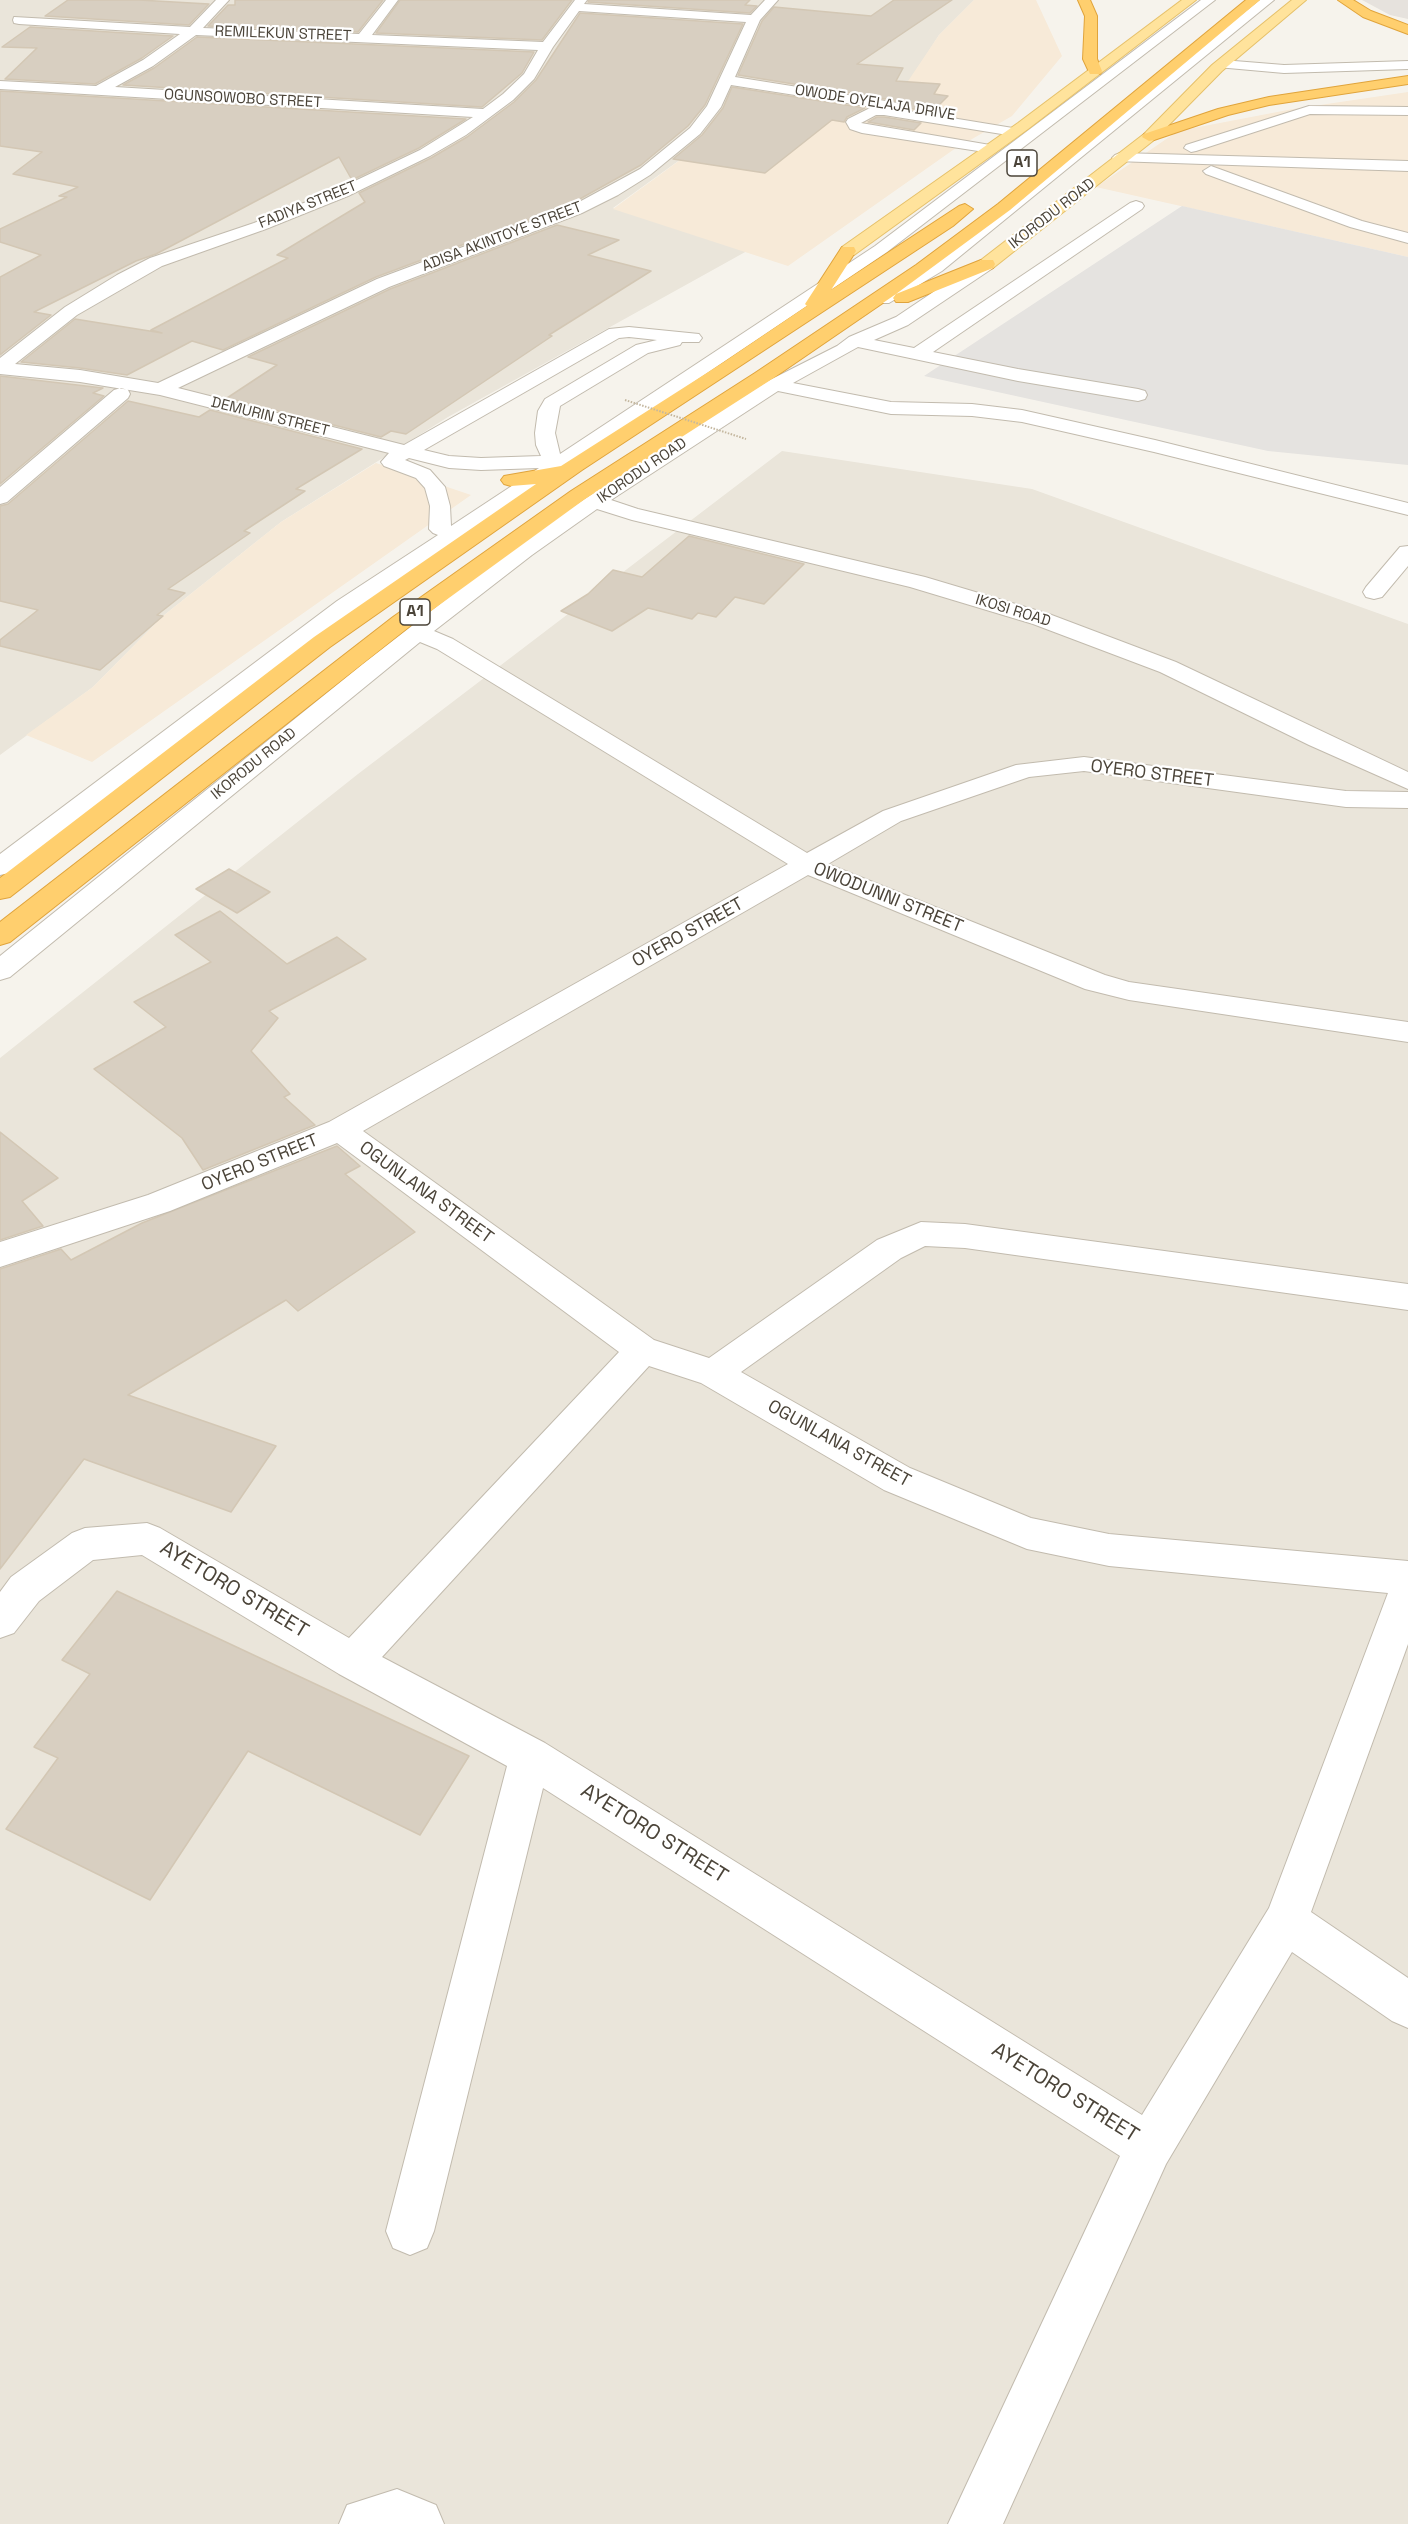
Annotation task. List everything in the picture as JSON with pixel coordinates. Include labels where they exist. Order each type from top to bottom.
[{"type":"highway","points":[[1084,0],[1091,16],[1090,59],[1095,71]]},
{"type":"highway","points":[[1078,119],[1227,0]]},
{"type":"highway","name":"IKORODU ROAD","points":[[0,936],[401,622],[578,495],[922,269],[1004,207],[1254,0]]},
{"type":"highway","points":[[1344,0],[1367,14],[1408,30]]},
{"type":"highway","points":[[1149,137],[1222,112],[1269,101],[1408,80]]},
{"type":"highway","name":"A1","points":[[0,891],[322,642],[549,458],[732,366],[808,313],[947,223],[975,201]]},
{"type":"highway","points":[[808,313],[848,251]]},
{"type":"highway","points":[[850,318],[987,264]]},
{"type":"main road","points":[[848,251],[991,149],[1190,0]]},
{"type":"main road","name":"IKORODU ROAD","points":[[987,264],[1149,137],[1222,64],[1300,0]]},
{"type":"street","points":[[100,90],[148,63],[193,31],[223,0]]},
{"type":"street","points":[[363,38],[392,0]]},
{"type":"street","name":"ADISA AKINTOYE STREET","points":[[160,389],[383,283],[576,210],[612,192],[645,171],[695,131],[714,107],[754,19],[772,0]]},
{"type":"street","points":[[0,851],[321,611],[440,529],[506,472],[549,458],[823,289],[890,243],[1209,0]]},
{"type":"street","points":[[850,318],[936,267],[1268,0]]},
{"type":"street","points":[[578,3],[754,19]]},
{"type":"street","name":"FADIYA STREET","points":[[0,368],[71,311],[156,262],[260,226],[342,193],[425,153],[461,132],[508,97],[529,76],[578,3]]},
{"type":"street","name":"REMILEKUN STREET","points":[[19,20],[193,31],[547,46]]},
{"type":"street","points":[[1222,64],[1284,69],[1408,65]]},
{"type":"street","name":"OWODE OYELAJA DRIVE","points":[[728,80],[1018,129]]},
{"type":"street","name":"OGUNSOWOBO STREET","points":[[0,85],[486,113]]},
{"type":"street","points":[[1188,154],[1305,110],[1408,111]]},
{"type":"street","points":[[991,149],[862,129],[855,126],[853,122],[873,111],[884,111],[962,124],[1018,129]]},
{"type":"street","points":[[944,142],[962,124]]},
{"type":"street","points":[[1136,146],[1188,154],[1408,166]]},
{"type":"street","points":[[1188,154],[1356,224],[1408,237]]},
{"type":"street","points":[[1120,158],[1188,154],[1408,155]]},
{"type":"street","points":[[916,355],[1136,206]]},
{"type":"street","points":[[0,867],[345,606],[549,458],[752,326],[848,251]]},
{"type":"street","name":"IKORODU ROAD","points":[[0,971],[524,550],[656,460],[775,384],[843,350],[855,341],[902,321],[987,264]]},
{"type":"street","points":[[684,358],[723,333],[752,326]]},
{"type":"street","points":[[397,457],[615,333],[629,332],[693,338]]},
{"type":"street","points":[[549,458],[548,411],[552,403],[642,349],[656,344],[713,334]]},
{"type":"street","points":[[643,370],[693,338]]},
{"type":"street","points":[[855,341],[1061,383],[1138,395]]},
{"type":"street","name":"DEMURIN STREET","points":[[0,368],[80,376],[160,389],[397,457],[423,474],[435,487],[440,506],[440,529]]},
{"type":"street","name":"DEMURIN STREET","points":[[0,379],[70,385],[121,394],[397,457],[449,462],[506,472]]},
{"type":"street","points":[[775,384],[891,408],[972,410],[1022,416],[1155,446],[1408,509]]},
{"type":"street","points":[[0,498],[121,394]]},
{"type":"street","points":[[506,472],[549,458],[565,427]]},
{"type":"street","name":"IKOSI ROAD","points":[[596,502],[644,517],[917,582],[1041,619],[1168,667],[1408,781]]},
{"type":"street","points":[[1374,591],[1408,552]]},
{"type":"street","name":"OWODUNNI STREET","points":[[418,633],[445,644],[808,866],[1106,985],[1129,991],[1408,1032]]},
{"type":"street","name":"OYERO STREET","points":[[0,1255],[159,1203],[340,1130],[808,866],[892,816],[1025,770],[1084,765],[1346,800],[1408,800]]},
{"type":"street","name":"OGUNLANA STREET","points":[[340,1130],[642,1350],[714,1373],[897,1479],[1027,1533],[1109,1550],[1408,1578]]},
{"type":"street","points":[[714,1373],[889,1249],[921,1234],[965,1236],[1408,1297]]},
{"type":"street","points":[[353,1661],[642,1350]]},
{"type":"street","name":"AYETORO STREET","points":[[0,1622],[25,1589],[85,1544],[147,1539],[353,1661],[530,1757],[1149,2147]]},
{"type":"street","points":[[975,2524],[1149,2147],[1286,1922],[1408,1591]]},
{"type":"street","points":[[410,2231],[530,1757]]},
{"type":"street","points":[[1286,1922],[1408,2005]]},
{"type":"street","points":[[366,2524],[397,2516],[417,2524]]},
{"type":"path","points":[[625,400],[746,439]]},
{"type":"shaded area","points":[[0,0],[974,0],[939,35],[901,94],[713,136],[613,208],[747,251],[448,417],[281,522],[163,616],[93,687],[0,755]]},
{"type":"shaded area","points":[[974,0],[1036,0],[1062,56],[1012,116],[953,150],[788,266],[613,209],[713,136],[752,79],[896,99],[939,35]]},
{"type":"shaded area","points":[[1362,0],[1408,0],[1408,19],[1390,15]]},
{"type":"shaded area","points":[[1408,92],[1408,257],[1096,187],[1178,131],[1293,109]]},
{"type":"shaded area","points":[[1182,206],[1408,257],[1408,465],[1268,451],[924,376]]},
{"type":"shaded area","points":[[782,451],[1032,489],[1408,624],[1408,2524],[0,2524],[0,1058],[358,774]]},
{"type":"shaded area","points":[[376,463],[471,495],[92,762],[26,735],[93,687],[163,616],[281,522]]},
{"type":"building","points":[[68,0],[139,0],[209,4],[189,25],[45,16]]},
{"type":"building","points":[[235,0],[383,0],[358,32],[208,26],[228,5],[235,5]]},
{"type":"building","points":[[400,0],[572,0],[542,40],[376,33]]},
{"type":"building","points":[[589,0],[750,0],[745,5],[757,6],[750,13],[588,2]]},
{"type":"building","points":[[894,0],[952,0],[857,64],[903,68],[896,81],[940,84],[934,94],[948,96],[932,112],[901,107],[899,102],[892,100],[738,75],[762,21],[774,7],[871,16]]},
{"type":"building","points":[[580,13],[743,24],[705,105],[688,126],[641,165],[569,205],[376,277],[223,350],[192,341],[127,375],[21,362],[75,319],[162,333],[151,330],[288,258],[277,255],[365,202],[359,193],[431,158],[467,137],[514,102],[536,80]]},
{"type":"building","points":[[30,27],[173,36],[142,58],[95,84],[5,79],[37,48],[2,47]]},
{"type":"building","points":[[197,37],[534,52],[522,73],[482,107],[123,85],[154,68]]},
{"type":"building","points":[[732,87],[865,108],[847,117],[844,122],[832,120],[765,173],[673,159],[702,135],[723,108]]},
{"type":"building","points":[[0,91],[466,119],[419,148],[352,180],[339,157],[156,254],[136,261],[34,312],[51,315],[0,355],[0,277],[41,255],[0,242],[0,229],[67,197],[59,196],[78,187],[13,174],[42,152],[0,146]]},
{"type":"building","points":[[877,117],[921,123],[914,130],[868,122]]},
{"type":"building","points":[[557,225],[619,240],[588,255],[651,271],[549,335],[552,336],[406,434],[391,431],[381,437],[227,398],[277,365],[248,357],[390,289]]},
{"type":"building","points":[[0,376],[103,388],[93,393],[104,396],[0,484]]},
{"type":"building","points":[[128,401],[199,417],[210,410],[362,449],[296,489],[305,491],[244,531],[250,533],[168,589],[185,593],[157,615],[163,616],[100,670],[0,646],[0,640],[38,610],[0,601],[0,506],[8,504]]},
{"type":"building","points":[[689,536],[804,564],[764,604],[735,597],[716,617],[698,613],[692,619],[648,608],[612,631],[561,611],[588,594],[613,570],[642,577]]},
{"type":"building","points":[[229,869],[270,892],[237,913],[196,889]]},
{"type":"building","points":[[220,911],[287,964],[337,937],[366,959],[269,1011],[278,1018],[251,1051],[290,1094],[284,1097],[315,1125],[203,1170],[182,1138],[94,1069],[166,1027],[134,1002],[211,962],[175,935]]},
{"type":"building","points":[[0,1132],[58,1178],[22,1201],[43,1226],[0,1240]]},
{"type":"building","points":[[337,1146],[360,1166],[345,1174],[415,1232],[298,1311],[286,1300],[128,1395],[276,1446],[231,1512],[84,1459],[0,1569],[0,1269],[61,1249],[71,1260],[142,1223]]},
{"type":"building","points":[[117,1591],[469,1756],[420,1835],[248,1751],[150,1900],[6,1829],[58,1758],[34,1747],[90,1674],[62,1660]]}]
